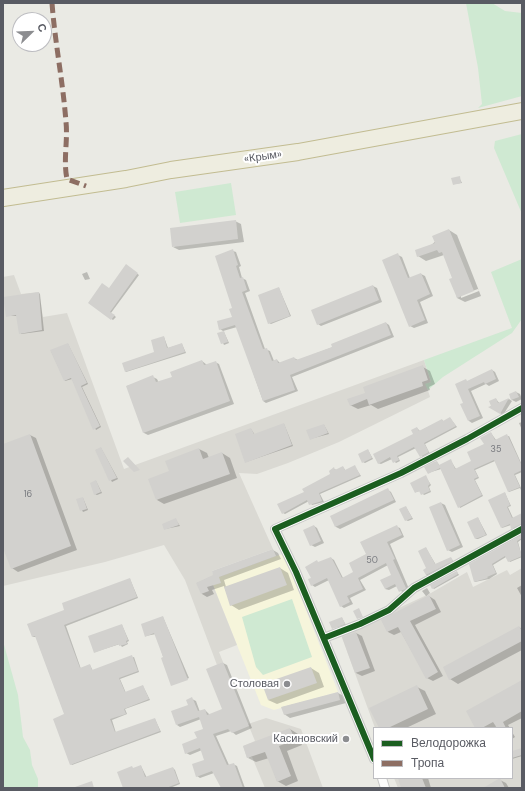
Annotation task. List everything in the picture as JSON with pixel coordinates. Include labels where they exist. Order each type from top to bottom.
[{"type":"highway","name":"«Крым»","points":[[3,198],[126,179],[171,170],[298,152],[522,111]]},
{"type":"highway","points":[[3,204],[355,150],[522,118]]},
{"type":"street","points":[[373,757],[324,638],[275,529],[401,474],[522,408]]},
{"type":"street","points":[[324,638],[390,610],[414,588],[522,529]]},
{"type":"shaded area","points":[[466,3],[492,3],[505,11],[522,13],[522,96],[478,108],[482,104],[478,68]]},
{"type":"shaded area","points":[[522,134],[522,214],[494,148],[495,141]]},
{"type":"shaded area","points":[[231,183],[236,215],[180,223],[175,192]]},
{"type":"shaded area","points":[[522,259],[522,319],[512,333],[443,377],[428,390],[425,384],[431,382],[424,360],[512,328],[491,272]]},
{"type":"shaded area","points":[[14,275],[21,294],[39,292],[43,317],[67,313],[124,469],[424,360],[431,382],[426,384],[430,397],[339,442],[288,463],[257,474],[239,473],[273,549],[212,571],[215,578],[211,580],[237,645],[219,652],[223,662],[217,665],[185,580],[164,545],[105,562],[3,586],[3,277]]},
{"type":"shaded area","points":[[284,554],[338,692],[274,710],[261,705],[211,580]]},
{"type":"shaded area","points":[[522,568],[522,788],[398,788],[394,779],[513,779],[513,727],[375,727],[341,635],[431,593],[467,572],[473,587],[507,570],[510,575]]},
{"type":"shaded area","points":[[292,599],[312,657],[263,675],[256,667],[242,617]]},
{"type":"shaded area","points":[[3,641],[18,695],[23,737],[30,750],[32,765],[38,779],[38,788],[3,788]]},
{"type":"shaded area","points":[[266,718],[301,729],[323,788],[265,788],[252,757],[247,758],[243,746],[255,741],[248,724]]},
{"type":"building","points":[[460,176],[461,183],[453,185],[451,178]]},
{"type":"building","points":[[236,220],[238,239],[172,247],[170,228]]},
{"type":"building","points":[[449,229],[474,291],[457,298],[449,279],[452,278],[442,252],[439,253],[437,250],[417,257],[415,250],[435,243],[432,236]]},
{"type":"building","points":[[233,249],[240,278],[243,277],[247,290],[242,292],[263,349],[267,348],[272,361],[277,359],[278,363],[294,357],[296,360],[332,347],[331,344],[386,322],[391,335],[290,375],[295,390],[263,401],[235,325],[219,330],[217,321],[232,317],[229,309],[232,308],[215,256]]},
{"type":"building","points":[[398,253],[408,278],[421,273],[430,294],[417,300],[425,320],[409,327],[382,260]]},
{"type":"building","points":[[126,264],[138,273],[110,312],[115,315],[111,320],[88,303],[102,283],[109,288]]},
{"type":"building","points":[[373,285],[379,300],[317,325],[311,310]]},
{"type":"building","points":[[279,287],[290,316],[268,324],[258,295]]},
{"type":"building","points":[[39,292],[42,330],[19,334],[16,315],[6,317],[3,297]]},
{"type":"building","points":[[224,331],[228,342],[221,344],[217,333]]},
{"type":"building","points":[[164,336],[167,348],[182,343],[185,352],[125,372],[122,363],[154,352],[151,340]]},
{"type":"building","points":[[68,343],[87,383],[81,386],[100,426],[93,430],[71,378],[64,381],[50,350]]},
{"type":"building","points":[[202,360],[204,365],[216,361],[230,401],[143,433],[126,386],[153,375],[156,382],[172,377],[170,372]]},
{"type":"building","points":[[423,365],[428,380],[422,382],[423,386],[369,405],[367,399],[350,406],[347,399],[365,393],[363,387]]},
{"type":"building","points":[[492,369],[496,379],[485,384],[484,382],[468,389],[480,416],[468,421],[460,404],[463,403],[455,384],[466,379],[467,381]]},
{"type":"building","points":[[516,391],[519,397],[511,400],[509,394]]},
{"type":"building","points":[[496,398],[498,403],[509,398],[500,414],[488,407],[491,406],[489,401]]},
{"type":"building","points":[[450,417],[456,426],[424,443],[429,452],[420,457],[414,447],[397,456],[399,460],[393,463],[390,457],[378,464],[373,454],[413,434],[411,430],[417,427],[419,431],[442,419],[443,421]]},
{"type":"building","points":[[284,423],[292,445],[245,463],[235,434],[251,428],[254,434]]},
{"type":"building","points":[[324,424],[328,433],[310,440],[306,430]]},
{"type":"building","points":[[491,432],[495,440],[507,434],[522,466],[522,470],[514,474],[520,487],[508,492],[494,460],[474,469],[478,477],[474,479],[482,495],[458,508],[440,468],[428,474],[424,467],[437,461],[439,465],[451,459],[455,469],[471,461],[467,452],[484,444],[480,438]]},
{"type":"building","points":[[30,434],[71,546],[11,569],[3,548],[3,444]]},
{"type":"building","points":[[101,447],[117,478],[109,481],[95,450]]},
{"type":"building","points":[[199,448],[203,459],[222,452],[230,474],[156,500],[148,479],[169,471],[165,461]]},
{"type":"building","points":[[368,449],[372,458],[362,463],[358,454]]},
{"type":"building","points":[[128,457],[140,470],[134,472],[123,461]]},
{"type":"building","points":[[355,465],[360,475],[319,493],[322,501],[309,505],[307,500],[282,514],[277,504],[304,492],[302,489],[330,474],[329,471],[334,467],[335,470],[343,466],[345,470]]},
{"type":"building","points":[[426,475],[430,484],[428,486],[430,491],[421,495],[419,491],[415,493],[410,483]]},
{"type":"building","points":[[96,480],[101,492],[94,495],[90,483]]},
{"type":"building","points":[[388,488],[394,500],[335,527],[330,516]]},
{"type":"building","points":[[505,492],[510,505],[507,507],[512,518],[522,513],[522,524],[511,529],[510,524],[501,528],[488,500]]},
{"type":"building","points":[[83,497],[87,509],[80,511],[76,499]]},
{"type":"building","points":[[441,502],[460,545],[447,551],[429,507]]},
{"type":"building","points":[[406,506],[412,518],[405,521],[399,509]]},
{"type":"building","points":[[478,517],[486,535],[475,539],[467,522]]},
{"type":"building","points":[[176,518],[179,525],[164,530],[162,524]]},
{"type":"building","points":[[314,525],[321,541],[310,546],[303,530]]},
{"type":"building","points":[[397,525],[402,535],[387,542],[395,559],[393,560],[406,588],[405,589],[399,592],[395,584],[385,589],[380,580],[391,575],[386,563],[358,578],[363,589],[347,596],[350,602],[340,607],[327,578],[311,586],[308,579],[311,578],[305,567],[317,560],[318,562],[331,557],[342,578],[353,572],[349,563],[366,554],[360,542]]},
{"type":"building","points":[[522,535],[522,538],[517,541],[522,556],[508,562],[505,556],[492,564],[496,573],[487,577],[488,578],[474,582],[469,564]]},
{"type":"building","points":[[426,547],[435,564],[451,557],[453,561],[426,575],[423,570],[426,568],[418,551]]},
{"type":"building","points":[[273,549],[276,556],[219,577],[221,583],[207,587],[209,591],[201,594],[196,583],[213,575],[212,571]]},
{"type":"building","points":[[280,567],[287,585],[230,606],[224,587]]},
{"type":"building","points":[[457,571],[458,574],[432,589],[430,585]]},
{"type":"building","points":[[130,578],[137,597],[64,625],[80,668],[90,664],[92,670],[132,655],[138,671],[119,678],[125,692],[143,685],[149,699],[124,709],[126,714],[110,719],[115,732],[155,718],[160,731],[70,765],[53,719],[64,714],[35,636],[32,637],[27,624],[64,610],[62,603]]},
{"type":"building","points":[[429,595],[436,609],[410,621],[438,672],[426,679],[398,627],[387,632],[381,620]]},
{"type":"building","points":[[359,608],[363,617],[357,619],[353,611]]},
{"type":"building","points":[[163,616],[188,680],[171,686],[161,658],[163,657],[154,633],[145,637],[141,624]]},
{"type":"building","points":[[342,617],[345,624],[332,629],[329,622]]},
{"type":"building","points":[[122,624],[128,640],[126,641],[127,644],[119,646],[119,644],[94,653],[88,636]]},
{"type":"building","points":[[519,626],[522,631],[522,641],[449,680],[443,667]]},
{"type":"building","points":[[356,632],[370,668],[355,673],[342,637]]},
{"type":"building","points":[[223,662],[249,726],[232,733],[228,729],[213,734],[227,765],[234,763],[243,788],[221,788],[212,771],[196,777],[192,764],[204,760],[200,748],[185,754],[182,744],[197,738],[194,732],[203,729],[199,717],[176,725],[171,711],[188,705],[186,700],[192,697],[198,711],[205,709],[207,715],[222,709],[206,669]]},
{"type":"building","points":[[311,667],[317,683],[268,700],[262,684]]},
{"type":"building","points":[[522,680],[522,711],[503,722],[506,727],[496,727],[493,722],[484,727],[474,727],[466,711]]},
{"type":"building","points":[[417,685],[428,709],[390,727],[378,727],[369,708]]},
{"type":"building","points":[[338,692],[340,700],[284,715],[281,707]]},
{"type":"building","points":[[290,728],[295,740],[279,746],[291,776],[277,782],[265,752],[247,758],[243,746]]},
{"type":"building","points":[[522,748],[522,755],[513,758],[513,751]]},
{"type":"building","points":[[141,765],[145,777],[173,767],[179,783],[166,788],[123,788],[117,772],[132,766],[133,768]]},
{"type":"building","points":[[398,779],[422,779],[426,788],[401,788]]},
{"type":"building","points":[[500,779],[505,788],[483,788]]},
{"type":"building","points":[[92,781],[94,788],[75,788],[75,787]]},
{"type":"marked path","points":[[52,3],[66,122],[65,165],[67,179],[86,186]]},
{"type":"cycle path","points":[[373,757],[296,572],[275,529],[401,473],[467,439],[522,408]]},
{"type":"cycle path","points":[[324,638],[360,624],[389,610],[414,588],[522,529]]},
{"type":"place","name":"Столовая","points":[[287,684]]},
{"type":"place","name":"Касиновский","points":[[346,739]]}]
